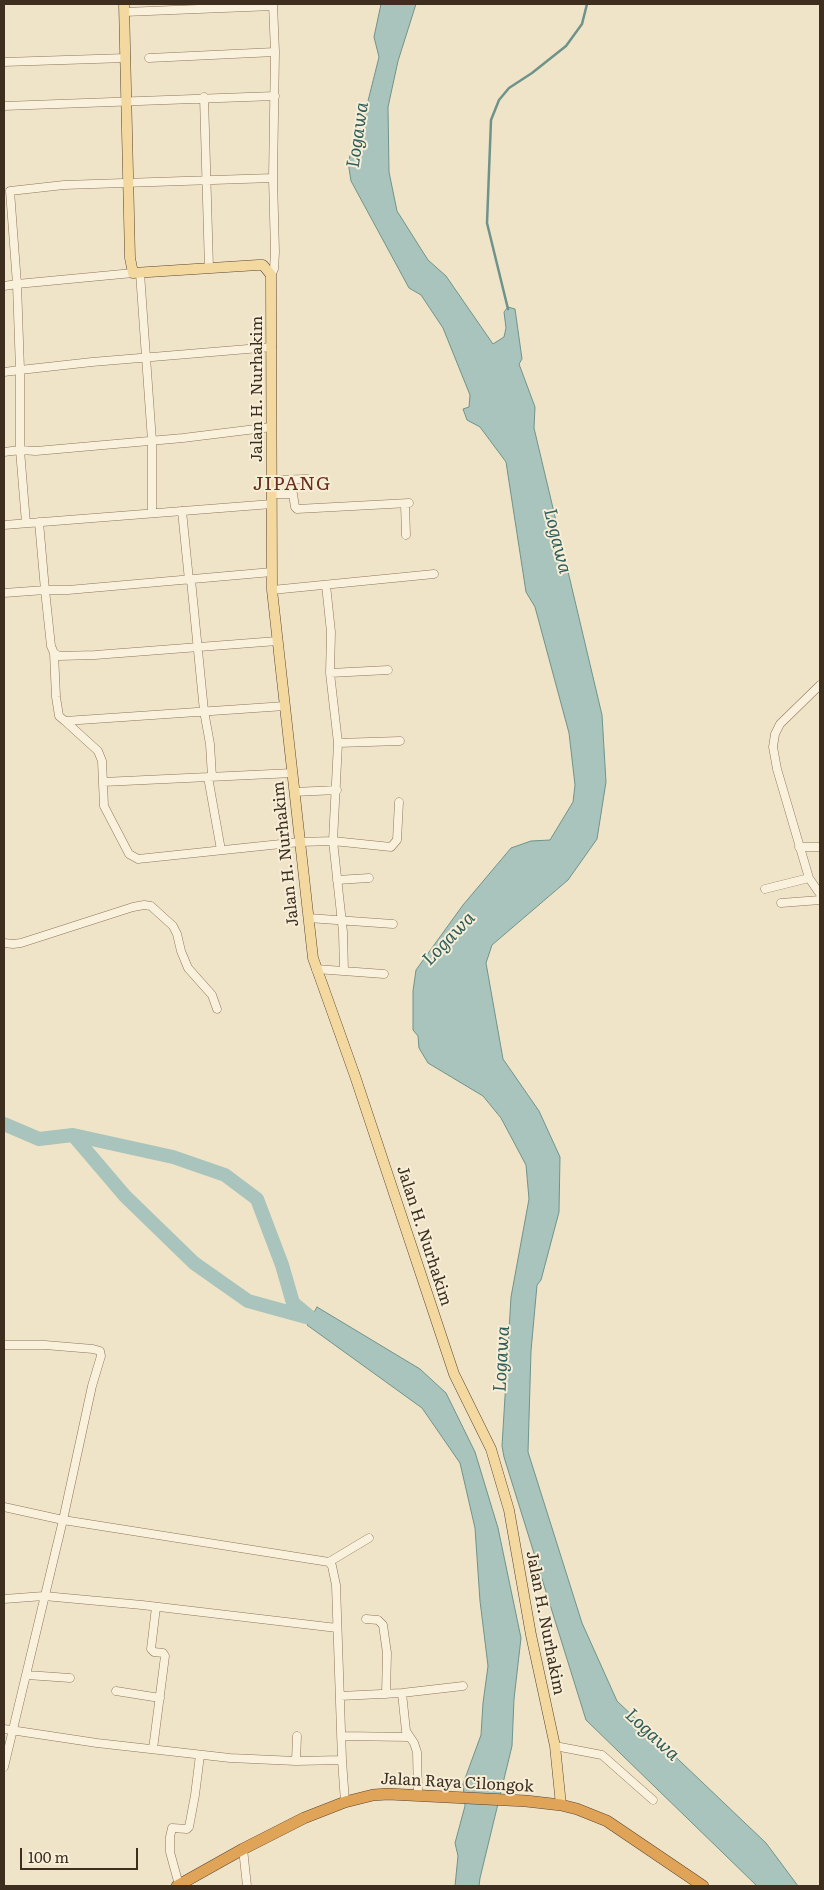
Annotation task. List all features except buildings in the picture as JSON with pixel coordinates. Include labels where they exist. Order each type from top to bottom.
[{"type":"highway","name":"Jalan Raya Cilongok","points":[[178,1886],[243,1849],[304,1818],[345,1802],[373,1794],[526,1801],[561,1805],[593,1814],[608,1821],[703,1886]]},
{"type":"main road","points":[[124,8],[130,258],[137,273],[263,265],[272,274]]},
{"type":"main road","name":"Jalan H. Nurhakim","points":[[272,274],[272,590],[313,958],[355,1076],[454,1374],[491,1449],[509,1510],[531,1635],[555,1746],[561,1805]]},
{"type":"street","points":[[124,8],[273,5],[275,52],[273,178],[275,252],[272,274]]},
{"type":"street","points":[[149,58],[275,52]]},
{"type":"street","points":[[4,62],[126,58]]},
{"type":"street","points":[[4,106],[204,97],[275,96]]},
{"type":"street","points":[[204,97],[208,268]]},
{"type":"street","points":[[26,523],[20,450],[17,284],[7,191],[128,182],[273,178]]},
{"type":"street","points":[[4,286],[137,273],[147,357],[152,441],[152,513]]},
{"type":"street","points":[[4,372],[147,357],[272,347]]},
{"type":"street","points":[[4,452],[152,441],[272,427]]},
{"type":"street","points":[[272,480],[307,479]]},
{"type":"street","points":[[4,525],[182,511],[272,499],[293,494],[295,507],[298,509],[407,503],[406,535]]},
{"type":"street","points":[[182,511],[204,711],[210,744],[210,777],[221,850]]},
{"type":"street","points":[[39,522],[44,590],[54,653],[56,697],[60,716],[98,752],[102,761],[104,806],[116,832],[133,857],[142,859],[300,842],[333,841],[386,847],[393,845],[397,840],[399,802]]},
{"type":"street","points":[[4,593],[68,590],[272,572]]},
{"type":"street","points":[[272,590],[434,574]]},
{"type":"street","points":[[326,585],[331,632],[330,673],[338,743],[333,841],[344,971]]},
{"type":"street","points":[[54,653],[59,656],[87,655],[277,641]]},
{"type":"street","points":[[330,673],[388,670]]},
{"type":"street","points":[[820,685],[780,724],[775,734],[773,747],[777,768],[802,847],[809,878],[820,894]]},
{"type":"street","points":[[65,721],[285,706]]},
{"type":"street","points":[[338,743],[400,741]]},
{"type":"street","points":[[102,782],[293,773]]},
{"type":"street","points":[[294,792],[337,790]]},
{"type":"street","points":[[802,847],[820,847]]},
{"type":"street","points":[[337,880],[369,878]]},
{"type":"street","points":[[765,889],[809,878]]},
{"type":"street","points":[[781,903],[820,900]]},
{"type":"street","points":[[4,942],[21,943],[133,907],[151,906],[173,926],[188,968],[212,996],[218,1009]]},
{"type":"street","points":[[308,918],[392,924]]},
{"type":"street","points":[[316,969],[384,974]]},
{"type":"street","points":[[4,1345],[93,1349],[100,1351],[101,1356],[92,1386],[63,1520],[4,1766]]},
{"type":"street","points":[[4,1507],[63,1520],[329,1562],[369,1538]]},
{"type":"street","points":[[329,1562],[334,1573],[345,1802]]},
{"type":"street","points":[[4,1599],[44,1596],[337,1628]]},
{"type":"street","points":[[153,1750],[165,1656],[163,1653],[154,1652],[151,1649],[156,1607]]},
{"type":"street","points":[[366,1619],[378,1620],[383,1625],[387,1653],[386,1694]]},
{"type":"street","points":[[27,1675],[70,1678]]},
{"type":"street","points":[[340,1696],[402,1693],[463,1686]]},
{"type":"street","points":[[116,1692],[160,1698]]},
{"type":"street","points":[[402,1693],[404,1724],[417,1752],[418,1795]]},
{"type":"street","points":[[4,1729],[153,1750],[236,1759],[342,1760]]},
{"type":"street","points":[[296,1761],[297,1736]]},
{"type":"street","points":[[341,1736],[409,1737]]},
{"type":"street","points":[[555,1746],[602,1755],[653,1800]]},
{"type":"street","points":[[178,1886],[170,1852],[170,1837],[172,1828],[189,1828],[200,1755]]},
{"type":"street","points":[[243,1849],[247,1886]]},
{"type":"water","name":"Logawa","points":[[381,4],[416,4],[398,61],[388,107],[389,172],[397,211],[428,260],[446,276],[493,344],[504,337],[506,328],[504,312],[508,307],[515,309],[522,359],[519,364],[535,407],[534,428],[602,715],[606,782],[597,839],[568,880],[492,945],[486,963],[503,1059],[539,1111],[560,1157],[559,1212],[541,1280],[537,1285],[531,1351],[528,1452],[582,1623],[617,1701],[766,1843],[798,1886],[757,1886],[586,1720],[504,1457],[502,1446],[511,1297],[529,1199],[526,1165],[501,1118],[483,1096],[428,1063],[419,1048],[418,1036],[413,1030],[413,991],[416,970],[463,905],[511,848],[531,841],[550,840],[573,802],[575,785],[569,733],[535,607],[526,592],[506,462],[480,427],[467,420],[463,409],[469,407],[470,395],[443,328],[421,295],[409,288],[351,181],[348,162],[367,105],[379,57],[374,37]]},
{"type":"water","points":[[317,1307],[420,1369],[446,1393],[475,1452],[498,1528],[521,1638],[514,1699],[512,1746],[479,1886],[455,1886],[458,1856],[455,1843],[465,1806],[463,1784],[481,1735],[488,1666],[480,1601],[475,1528],[460,1463],[422,1408],[307,1325]]},
{"type":"waterway","points":[[508,309],[487,223],[491,120],[499,100],[509,88],[532,73],[566,46],[582,24],[587,4]]},
{"type":"waterway","points":[[4,1124],[39,1139],[73,1135],[173,1157],[225,1175],[257,1199],[282,1265],[293,1303],[327,1328]]},
{"type":"waterway","points":[[73,1135],[125,1196],[194,1263],[248,1301],[306,1317]]},
{"type":"district","name":"JIPANG","points":[[292,484]]}]
